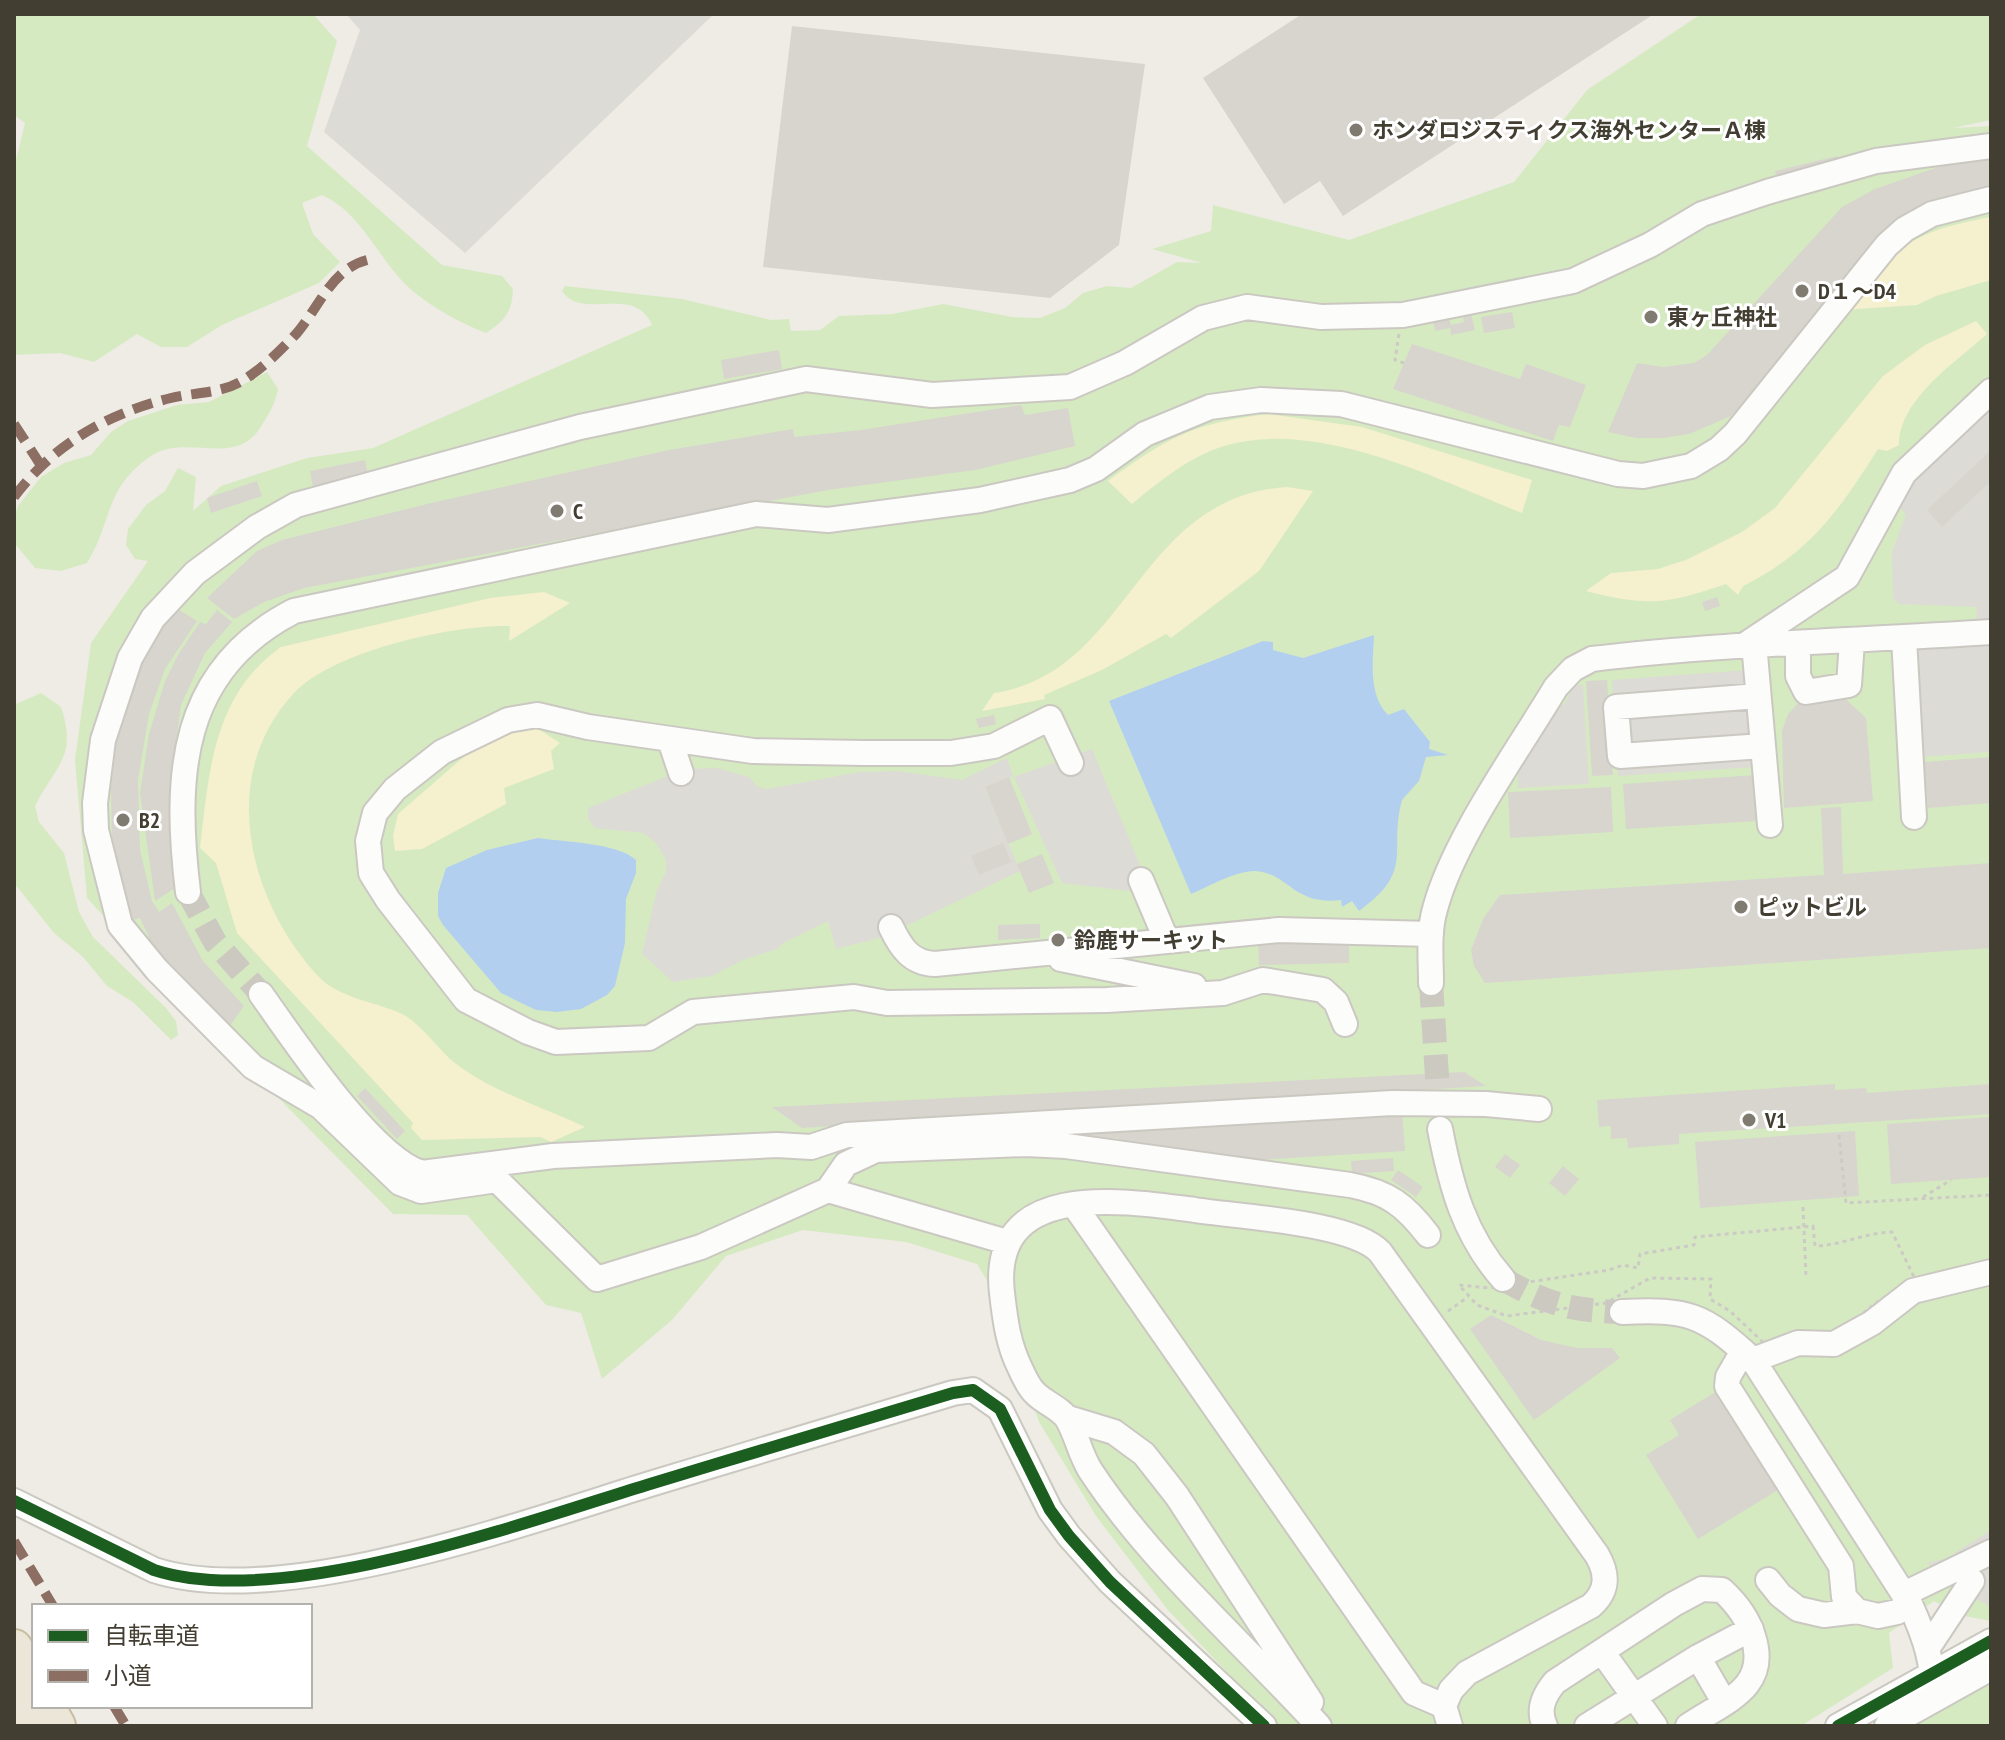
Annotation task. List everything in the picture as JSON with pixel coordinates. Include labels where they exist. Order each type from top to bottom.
[{"type":"highway","points":[[14,1648],[32,1681]]},
{"type":"highway","points":[[14,1705],[25,1726]]},
{"type":"highway","points":[[47,1708],[57,1726]]},
{"type":"street","points":[[1428,1235],[1408,1210],[1378,1190],[1066,1146],[1026,1144],[876,1150],[846,1164],[828,1190],[701,1247],[597,1279],[497,1180],[432,1191],[410,1189],[321,1107],[253,1067],[157,970],[120,925],[96,830],[96,779],[109,718],[130,658],[153,618],[195,573],[257,527],[296,505],[580,427],[806,379],[932,395],[1070,387],[1125,363],[1203,318],[1247,307],[1321,317],[1403,315],[1573,281],[1650,245],[1702,214],[1767,192],[1876,161],[1991,146]]},
{"type":"street","points":[[188,892],[183,854],[183,779],[196,720],[208,693],[235,650],[261,628],[294,611],[756,514],[828,520],[980,500],[1070,480],[1096,469],[1166,423],[1237,401],[1298,399],[1341,404],[1618,474],[1670,473],[1707,458],[1735,434],[1866,267],[1905,229],[1932,214],[1991,199]]},
{"type":"street","points":[[1750,643],[1847,577],[1904,473],[1991,391]]},
{"type":"street","points":[[1431,983],[1431,934],[1435,908],[1453,865],[1488,798],[1564,677],[1592,659],[1750,643],[1798,644],[1991,632]]},
{"type":"street","points":[[1904,638],[1914,817]]},
{"type":"street","points":[[1798,644],[1798,676],[1806,692],[1849,685],[1852,641]]},
{"type":"street","points":[[1750,643],[1770,825]]},
{"type":"street","points":[[1758,696],[1616,707],[1620,756],[1763,746]]},
{"type":"street","points":[[1071,763],[1050,718],[994,746],[951,753],[753,751],[670,740],[537,715],[508,720],[442,752],[395,789],[375,813],[368,841],[371,873],[466,1000],[556,1042],[649,1038],[693,1012],[854,997],[887,1003],[1107,1000],[1223,993],[1263,980],[1323,990],[1334,999],[1345,1024]]},
{"type":"street","points":[[670,740],[681,773]]},
{"type":"street","points":[[1141,880],[1166,939]]},
{"type":"street","points":[[891,927],[908,955],[922,963],[1045,956],[1166,939],[1304,929],[1431,934]]},
{"type":"street","points":[[1045,956],[1223,993]]},
{"type":"street","points":[[261,994],[340,1103],[403,1164],[422,1173],[553,1156],[777,1145],[811,1147],[847,1135],[1392,1103],[1486,1104],[1539,1109]]},
{"type":"street","points":[[1440,1129],[1450,1182],[1462,1216],[1486,1260],[1503,1279]]},
{"type":"street","points":[[828,1190],[1007,1242]]},
{"type":"street","points":[[1074,1205],[1414,1693],[1447,1716],[1451,1690],[1467,1673],[1591,1606],[1602,1592],[1605,1575],[1597,1555],[1380,1252],[1361,1237],[1334,1230],[1172,1207],[1074,1205],[1050,1209],[1023,1221],[1007,1242],[1000,1264],[1001,1281],[1007,1334],[1034,1393],[1068,1418],[1114,1432],[1144,1454],[1254,1610],[1318,1712],[1321,1726]]},
{"type":"street","points":[[1857,1611],[1844,1597],[1841,1566],[1727,1386],[1728,1377],[1748,1355],[1798,1343],[1834,1344],[1872,1323],[1913,1291],[1991,1272]]},
{"type":"street","points":[[1622,1312],[1677,1311],[1693,1314],[1748,1355],[1907,1599],[1929,1646],[1934,1671],[1933,1700]]},
{"type":"street","points":[[14,1501],[154,1570],[178,1578],[212,1581],[308,1574],[415,1553],[953,1393],[973,1390],[1000,1409],[1050,1510],[1069,1536],[1110,1582],[1264,1726]]},
{"type":"street","points":[[1068,1418],[1080,1453],[1092,1472],[1151,1549],[1321,1726]]},
{"type":"street","points":[[1929,1646],[1991,1552]]},
{"type":"street","points":[[1768,1580],[1780,1595],[1798,1609],[1824,1615],[1857,1611],[1878,1616],[1897,1612],[1907,1599],[1976,1578]]},
{"type":"street","points":[[1545,1726],[1542,1706],[1545,1694],[1555,1682],[1702,1589],[1722,1590],[1751,1629],[1760,1657],[1755,1677],[1688,1726]]},
{"type":"street","points":[[1587,1726],[1698,1657],[1751,1629]]},
{"type":"street","points":[[1838,1726],[1991,1641]]},
{"type":"street","points":[[1603,1653],[1655,1726]]},
{"type":"street","points":[[1698,1657],[1724,1702]]},
{"type":"street","points":[[1887,1726],[1991,1668]]},
{"type":"path","points":[[1395,360],[1404,363]]},
{"type":"path","points":[[1839,1135],[1846,1203],[1991,1195]]},
{"type":"path","points":[[1920,1199],[1951,1180]]},
{"type":"path","points":[[1803,1207],[1806,1277]]},
{"type":"path","points":[[1813,1226],[1815,1246],[1846,1245],[1866,1233],[1892,1232],[1918,1285],[1894,1289],[1830,1336],[1782,1338],[1765,1344],[1730,1311],[1710,1299],[1711,1279],[1650,1278],[1606,1303],[1507,1316],[1477,1305],[1459,1285],[1489,1288],[1609,1270],[1623,1265],[1638,1268],[1640,1254],[1694,1245],[1695,1237],[1804,1227],[1813,1226]]},
{"type":"green space","points":[[14,14],[313,14],[337,41],[307,146],[442,265],[502,276],[513,289],[506,315],[486,333],[434,306],[406,285],[347,212],[322,195],[302,203],[313,234],[340,262],[319,283],[222,325],[187,347],[161,347],[137,334],[94,362],[60,353],[14,355],[14,168],[25,123],[14,115]]},
{"type":"green space","name":"鈴鹿サーキット","points":[[1701,14],[1991,14],[1991,120],[1953,128],[1991,126],[1991,1621],[1959,1615],[1934,1601],[1889,1633],[1893,1668],[1801,1726],[1278,1726],[1167,1609],[1096,1516],[1039,1422],[997,1297],[977,1264],[906,1242],[803,1230],[726,1256],[672,1320],[602,1379],[581,1313],[546,1305],[467,1215],[393,1214],[164,982],[87,898],[75,760],[91,643],[148,561],[135,559],[126,545],[128,529],[146,505],[165,491],[178,468],[196,477],[193,511],[221,486],[307,458],[373,448],[652,325],[644,313],[633,306],[571,300],[562,291],[565,286],[682,299],[771,320],[789,319],[791,331],[820,330],[839,316],[892,314],[943,304],[1012,317],[1040,318],[1065,308],[1083,293],[1107,286],[1131,288],[1177,262],[1202,263],[1152,249],[1211,231],[1213,205],[1349,240],[1514,182],[1587,90]]},
{"type":"green space","points":[[267,372],[278,389],[277,394],[260,428],[249,440],[223,448],[177,448],[148,458],[123,482],[87,563],[61,571],[35,568],[16,545],[14,518],[18,506],[41,477],[64,463],[91,455],[111,432],[128,421],[177,405],[209,402]]},
{"type":"green space","points":[[41,693],[61,707],[67,738],[62,760],[35,806],[39,822],[64,853],[79,912],[93,937],[176,1021],[178,1035],[171,1040],[133,1002],[107,986],[83,957],[54,933],[14,883],[14,705]]},
{"type":"green space","points":[[1991,1681],[1991,1726],[1910,1726]]},
{"type":"sand","points":[[1991,217],[1991,280],[1936,296],[1917,305],[1843,310],[1878,271],[1906,246],[1939,229]]},
{"type":"sand","points":[[1976,321],[1987,334],[1919,397],[1908,412],[1899,445],[1887,451],[1878,449],[1821,528],[1787,559],[1743,586],[1738,595],[1726,584],[1688,596],[1657,601],[1586,591],[1611,573],[1658,569],[1686,560],[1742,532],[1775,508],[1883,376],[1925,345]]},
{"type":"sand","points":[[1269,414],[1362,427],[1532,480],[1522,513],[1376,456],[1298,440],[1260,439],[1211,451],[1175,470],[1132,504],[1108,481],[1148,453],[1183,434],[1221,422]]},
{"type":"sand","points":[[1287,487],[1313,491],[1259,571],[1171,638],[1166,634],[1102,670],[1044,695],[1045,699],[982,711],[994,693],[1039,679],[1076,654],[1163,551],[1196,521],[1236,498]]},
{"type":"sand","points":[[544,592],[570,603],[509,641],[510,626],[427,635],[365,653],[312,678],[294,693],[270,726],[255,762],[249,800],[251,838],[260,876],[275,913],[295,947],[319,977],[347,995],[409,1018],[469,1073],[585,1127],[551,1142],[540,1137],[422,1140],[411,1128],[413,1123],[237,933],[216,863],[200,848],[218,737],[241,688],[258,666],[281,647],[490,598]]},
{"type":"sand","points":[[532,725],[560,743],[551,751],[554,769],[504,788],[506,804],[422,849],[395,851],[393,836],[398,814],[475,747],[479,736]]},
{"type":"shaded area","points":[[346,14],[714,14],[465,253],[324,132],[360,30]]},
{"type":"shaded area","points":[[1991,404],[1991,621],[1976,622],[1977,607],[1899,604],[1893,598],[1892,552],[1906,514],[1896,504],[1905,484]]},
{"type":"shaded area","points":[[1991,640],[1991,752],[1920,757],[1915,646]]},
{"type":"shaded area","points":[[1749,670],[1755,767],[1618,776],[1612,680]]},
{"type":"shaded area","points":[[1574,685],[1583,685],[1589,784],[1518,788],[1518,764],[1565,694],[1561,704],[1564,705]]},
{"type":"shaded area","points":[[1092,749],[1147,882],[1129,891],[1062,883],[1014,777]]},
{"type":"shaded area","points":[[1007,758],[1013,776],[985,788],[1020,871],[883,937],[836,949],[828,921],[777,949],[745,959],[712,976],[673,982],[642,954],[657,890],[666,872],[666,860],[657,844],[643,833],[595,828],[588,819],[588,808],[685,769],[717,768],[749,777],[758,787],[767,789],[860,772],[897,771],[962,780]]},
{"type":"shaded area","points":[[1991,1530],[1991,1607],[1947,1583],[1927,1563],[1947,1558]]},
{"type":"water","points":[[1374,635],[1373,677],[1382,707],[1388,715],[1404,709],[1430,742],[1429,749],[1448,755],[1426,757],[1419,781],[1402,800],[1398,818],[1397,860],[1388,884],[1359,911],[1352,901],[1342,907],[1341,900],[1312,898],[1276,877],[1255,871],[1231,876],[1191,894],[1109,701],[1263,641],[1273,642],[1273,650],[1303,658]]},
{"type":"water","points":[[538,838],[604,847],[628,854],[636,860],[636,873],[626,899],[625,943],[615,986],[607,995],[581,1009],[557,1012],[536,1010],[501,993],[438,916],[438,893],[446,868],[487,850]]},
{"type":"building","name":"ホンダロジスティクス海外センターＡ棟","points":[[1302,14],[1654,14],[1343,216],[1320,181],[1284,204],[1203,78]]},
{"type":"building","points":[[792,26],[1145,64],[1119,245],[1050,298],[763,267]]},
{"type":"building","points":[[1837,156],[1840,171],[1778,185],[1775,171]]},
{"type":"building","name":"D１～D4","points":[[1991,157],[1991,188],[1959,194],[1927,208],[1731,416],[1689,434],[1663,438],[1636,438],[1608,432],[1637,363],[1663,367],[1694,363],[1707,355],[1842,207],[1875,189],[1938,167]]},
{"type":"building","points":[[1512,312],[1515,328],[1484,333],[1481,317]]},
{"type":"building","points":[[1471,314],[1475,330],[1451,335],[1450,328],[1435,331],[1433,322],[1449,318],[1451,325],[1464,322],[1463,315]]},
{"type":"building","points":[[1412,344],[1520,379],[1526,364],[1586,385],[1570,427],[1559,425],[1553,441],[1393,389]]},
{"type":"building","points":[[779,350],[782,369],[724,379],[721,360]]},
{"type":"building","name":"C","points":[[1021,405],[1025,415],[1068,408],[1075,446],[975,470],[828,490],[304,588],[264,602],[234,619],[207,598],[257,551],[282,540],[431,503],[669,450],[793,429],[794,437],[861,430]]},
{"type":"building","points":[[1991,450],[1991,481],[1942,527],[1927,510]]},
{"type":"building","points":[[365,460],[368,475],[313,487],[310,471]]},
{"type":"building","points":[[257,481],[262,496],[211,513],[207,498]]},
{"type":"building","points":[[1717,597],[1720,606],[1705,611],[1702,602]]},
{"type":"building","name":"B2","points":[[170,604],[197,621],[165,669],[149,714],[138,780],[140,850],[152,901],[159,912],[172,903],[203,961],[244,1006],[225,1033],[154,948],[140,918],[125,922],[112,851],[111,788],[122,700]]},
{"type":"building","points":[[217,610],[232,622],[205,653],[181,705],[175,749],[171,837],[181,884],[155,901],[140,793],[149,734],[165,681],[179,653],[200,622],[206,624]]},
{"type":"building","points":[[1607,680],[1613,775],[1592,776],[1586,681]]},
{"type":"building","points":[[1839,693],[1866,718],[1873,801],[1784,808],[1782,731],[1788,714],[1804,697]]},
{"type":"building","points":[[994,715],[996,724],[979,728],[976,719]]},
{"type":"building","points":[[1991,757],[1991,803],[1928,808],[1924,762]]},
{"type":"building","points":[[1756,775],[1759,821],[1626,829],[1623,784]]},
{"type":"building","points":[[1009,777],[1032,834],[1008,844],[985,787]]},
{"type":"building","points":[[1611,787],[1613,832],[1510,838],[1508,792]]},
{"type":"building","name":"ピットビル","points":[[1841,807],[1843,874],[1991,863],[1991,948],[1485,983],[1474,966],[1471,950],[1483,919],[1500,895],[1824,875],[1821,808]]},
{"type":"building","points":[[1003,843],[1011,862],[979,875],[971,856]]},
{"type":"building","points":[[1042,854],[1054,883],[1029,893],[1017,864]]},
{"type":"building","points":[[1040,924],[1040,938],[998,940],[998,925]]},
{"type":"building","points":[[1258,941],[1349,942],[1349,963],[1259,965]]},
{"type":"building","points":[[1464,1072],[1486,1086],[802,1128],[772,1107]]},
{"type":"building","name":"V1","points":[[1835,1084],[1835,1090],[1866,1088],[1867,1093],[1991,1084],[1991,1114],[1679,1134],[1679,1144],[1628,1148],[1627,1138],[1611,1139],[1611,1126],[1599,1127],[1597,1100]]},
{"type":"building","points":[[365,1088],[405,1131],[397,1139],[357,1096]]},
{"type":"building","points":[[1402,1110],[1405,1151],[1259,1160],[1118,1144],[1118,1138],[1086,1141],[1085,1129]]},
{"type":"building","points":[[1991,1117],[1991,1177],[1891,1184],[1887,1124]]},
{"type":"building","points":[[1855,1131],[1859,1196],[1700,1208],[1695,1142]]},
{"type":"building","points":[[1505,1154],[1520,1165],[1510,1178],[1495,1167]]},
{"type":"building","points":[[1393,1158],[1394,1171],[1352,1174],[1351,1161]]},
{"type":"building","points":[[1563,1166],[1579,1179],[1565,1196],[1549,1183]]},
{"type":"building","points":[[1398,1170],[1423,1187],[1416,1197],[1391,1180]]},
{"type":"building","points":[[1491,1315],[1541,1340],[1577,1348],[1612,1348],[1620,1358],[1534,1420],[1470,1329]]},
{"type":"building","points":[[1725,1386],[1786,1485],[1698,1539],[1646,1455],[1679,1435],[1670,1420]]},
{"type":"tunnel","points":[[188,892],[215,942],[261,994]]},
{"type":"tunnel","points":[[1431,983],[1440,1123]]},
{"type":"tunnel","points":[[1503,1279],[1560,1304],[1622,1312]]},
{"type":"marked path","points":[[14,497],[46,462],[104,422],[148,404],[225,388],[249,376],[297,333],[335,280],[367,260]]},
{"type":"marked path","points":[[14,424],[42,467]]},
{"type":"marked path","points":[[14,1541],[52,1604]]},
{"type":"marked path","points":[[115,1708],[126,1726]]},
{"type":"cycle path","points":[[14,1501],[154,1570],[206,1580],[267,1579],[333,1571],[470,1539],[953,1393],[973,1390],[1000,1409],[1050,1510],[1069,1536],[1110,1582],[1264,1726]]},
{"type":"cycle path","points":[[1838,1726],[1991,1641]]},
{"type":"place","name":"ホンダロジスティクス海外センターＡ棟","points":[[1356,130]]},
{"type":"place","name":"D１～D4","points":[[1802,291]]},
{"type":"place","name":"東ヶ丘神社","points":[[1651,317]]},
{"type":"place","name":"C","points":[[557,511]]},
{"type":"place","name":"B2","points":[[123,820]]},
{"type":"place","name":"ピットビル","points":[[1741,907]]},
{"type":"place","name":"鈴鹿サーキット","points":[[1058,940]]},
{"type":"place","name":"V1","points":[[1749,1120]]}]
